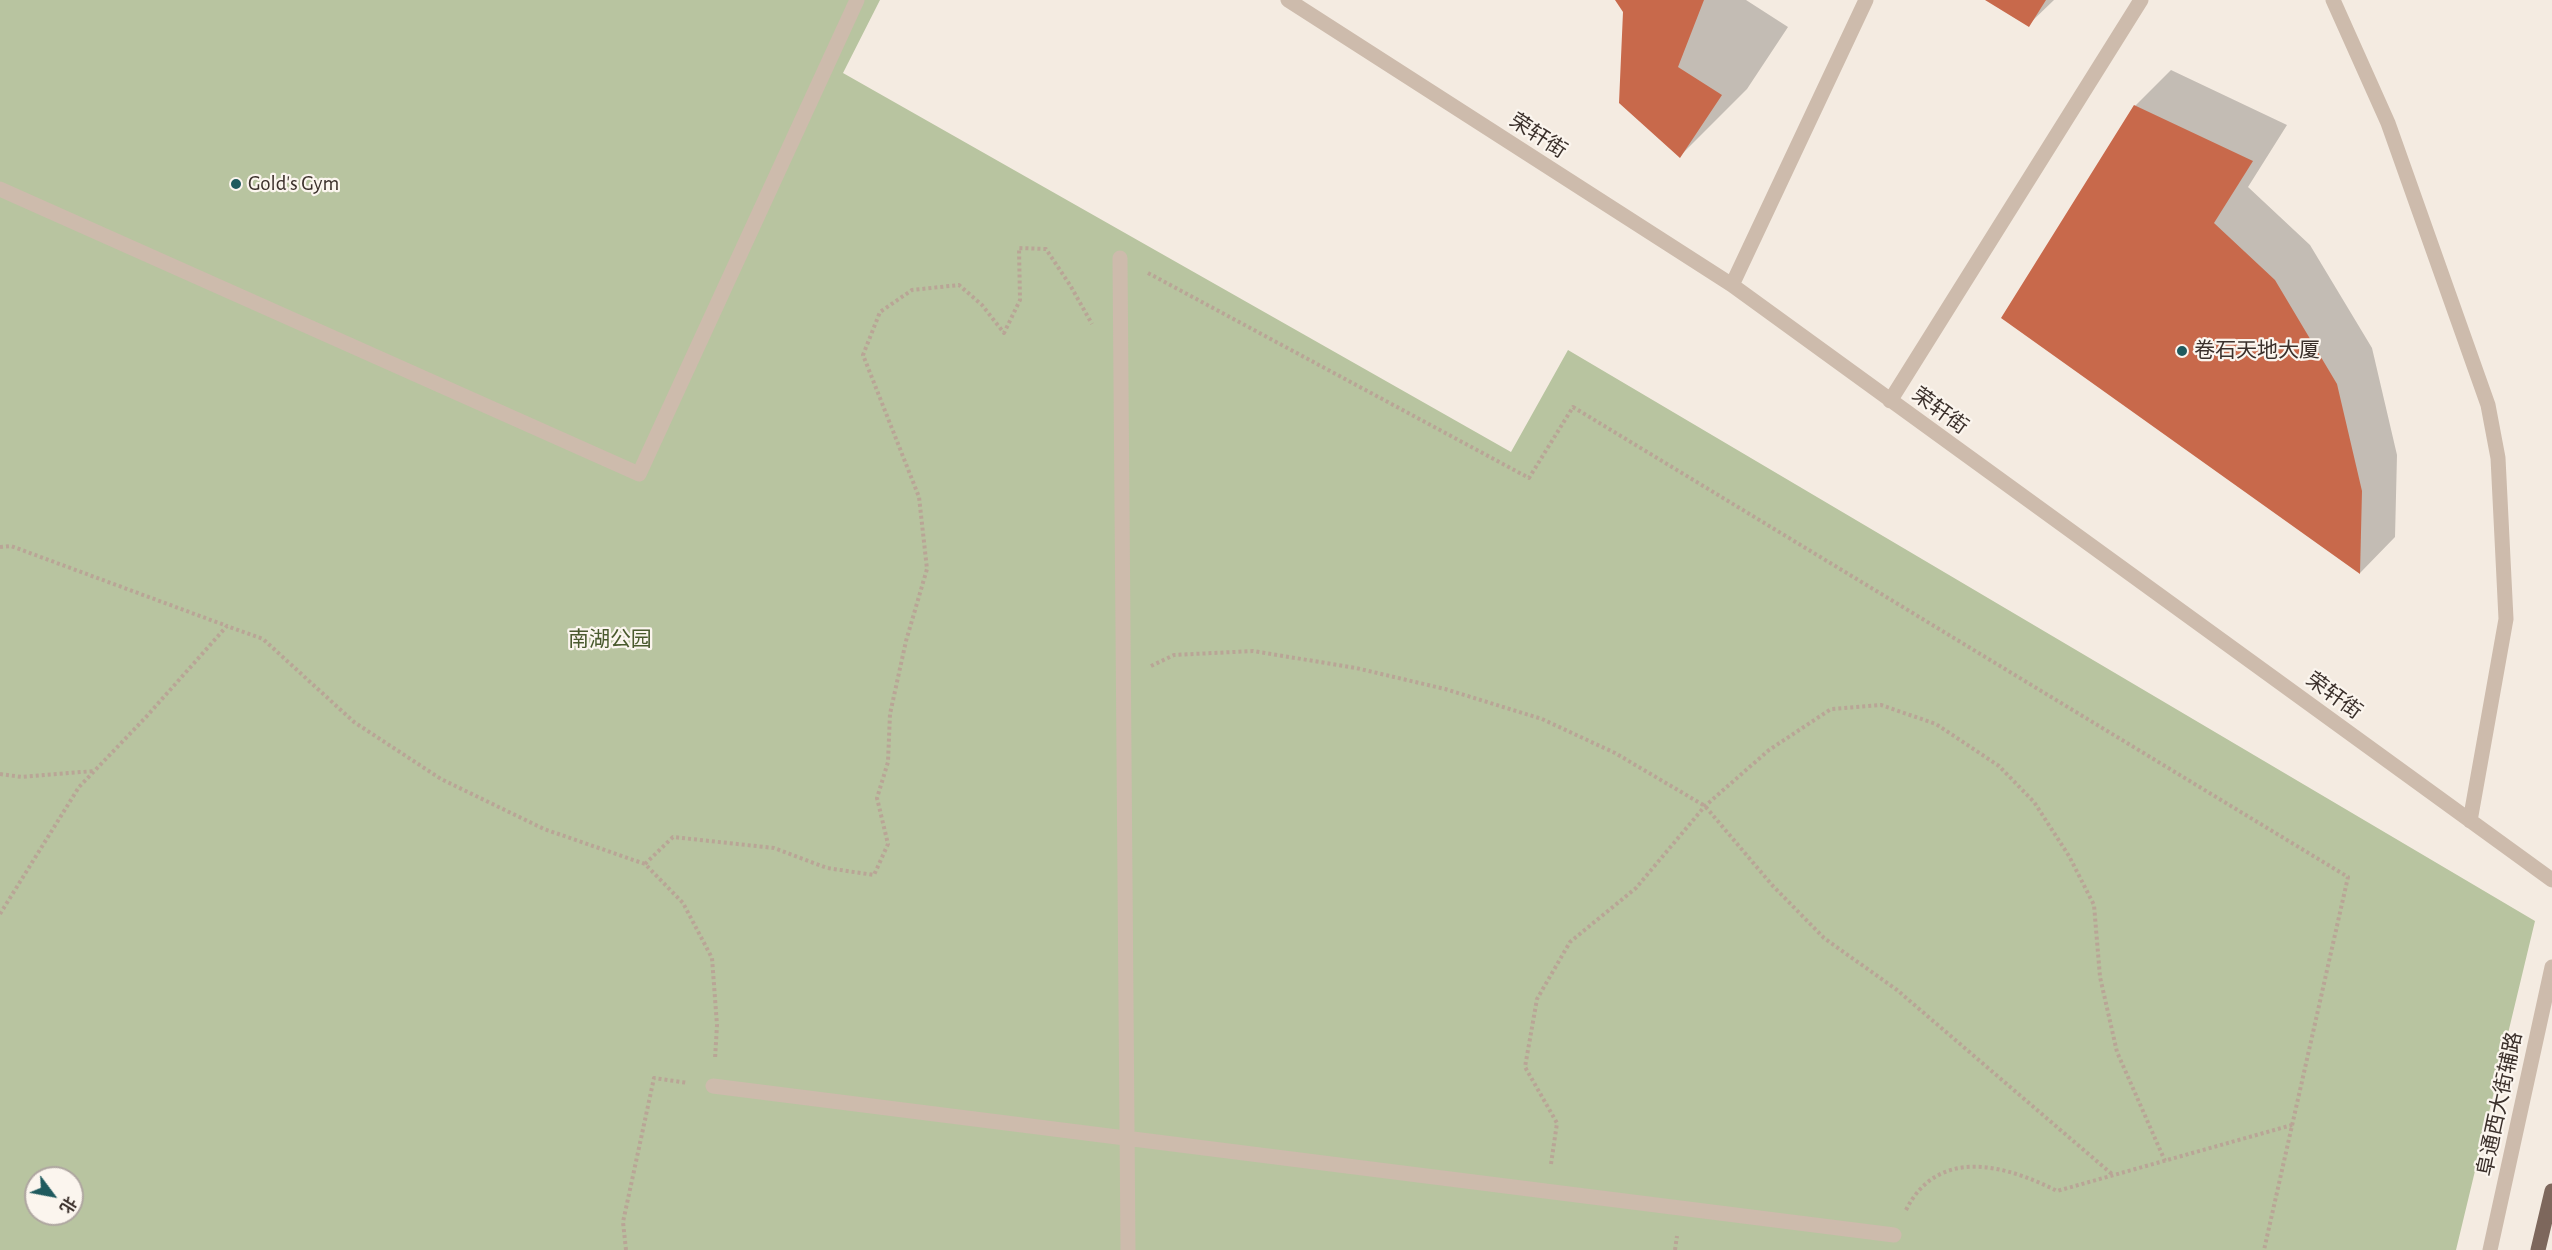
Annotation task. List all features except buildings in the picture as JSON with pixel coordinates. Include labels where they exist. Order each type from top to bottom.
[{"type":"main road","points":[[2538,1250],[2552,1191]]},
{"type":"street","points":[[0,189],[639,474],[857,0]]},
{"type":"street","name":"荣轩街","points":[[1288,0],[1732,285],[2552,880]]},
{"type":"street","points":[[1732,285],[1866,0]]},
{"type":"street","points":[[1890,401],[2141,0]]},
{"type":"street","points":[[2333,0],[2392,135],[2488,405],[2498,458],[2505,619],[2470,821]]},
{"type":"street","points":[[1120,258],[1128,1250]]},
{"type":"street","name":"阜通西大街辅路","points":[[2490,1250],[2552,967]]},
{"type":"street","points":[[714,1086],[1894,1235]]},
{"type":"path","points":[[645,864],[673,837],[774,848],[827,868],[874,874],[888,844],[877,798],[888,762],[890,714],[906,641],[927,569],[919,497],[863,355],[879,312],[912,290],[959,285],[982,304],[1004,333],[1020,300],[1019,248],[1046,249],[1070,285],[1095,331],[1121,337]]},
{"type":"path","points":[[1120,258],[1529,478],[1573,407],[2348,877],[2264,1250]]},
{"type":"path","points":[[0,547],[10,546],[263,639],[354,722],[441,779],[544,829],[645,864],[684,903],[712,958],[717,1025],[714,1086],[654,1078],[623,1222],[626,1250]]},
{"type":"path","points":[[0,914],[79,788],[226,626]]},
{"type":"path","points":[[1123,679],[1174,655],[1253,651],[1356,668],[1445,688],[1542,719],[1615,753],[1705,806],[1772,885],[1824,938],[1906,997],[2113,1175]]},
{"type":"path","points":[[1548,1191],[1557,1123],[1524,1067],[1537,999],[1570,942],[1636,888],[1705,806],[1769,750],[1831,709],[1881,705],[1936,724],[1999,766],[2034,802],[2069,856],[2094,905],[2100,977],[2117,1052],[2165,1161]]},
{"type":"path","points":[[0,774],[22,777],[95,771]]},
{"type":"path","points":[[1894,1235],[1908,1206],[1930,1180],[1960,1166],[1993,1168],[2026,1175],[2057,1191],[2292,1125]]},
{"type":"green space","name":"南湖公园","points":[[0,0],[880,0],[843,73],[1511,452],[1568,350],[2535,921],[2456,1250],[0,1250]]},
{"type":"place","name":"Gold's Gym","points":[[236,184]]},
{"type":"place","name":"卷石天地大厦","points":[[2182,351]]}]
